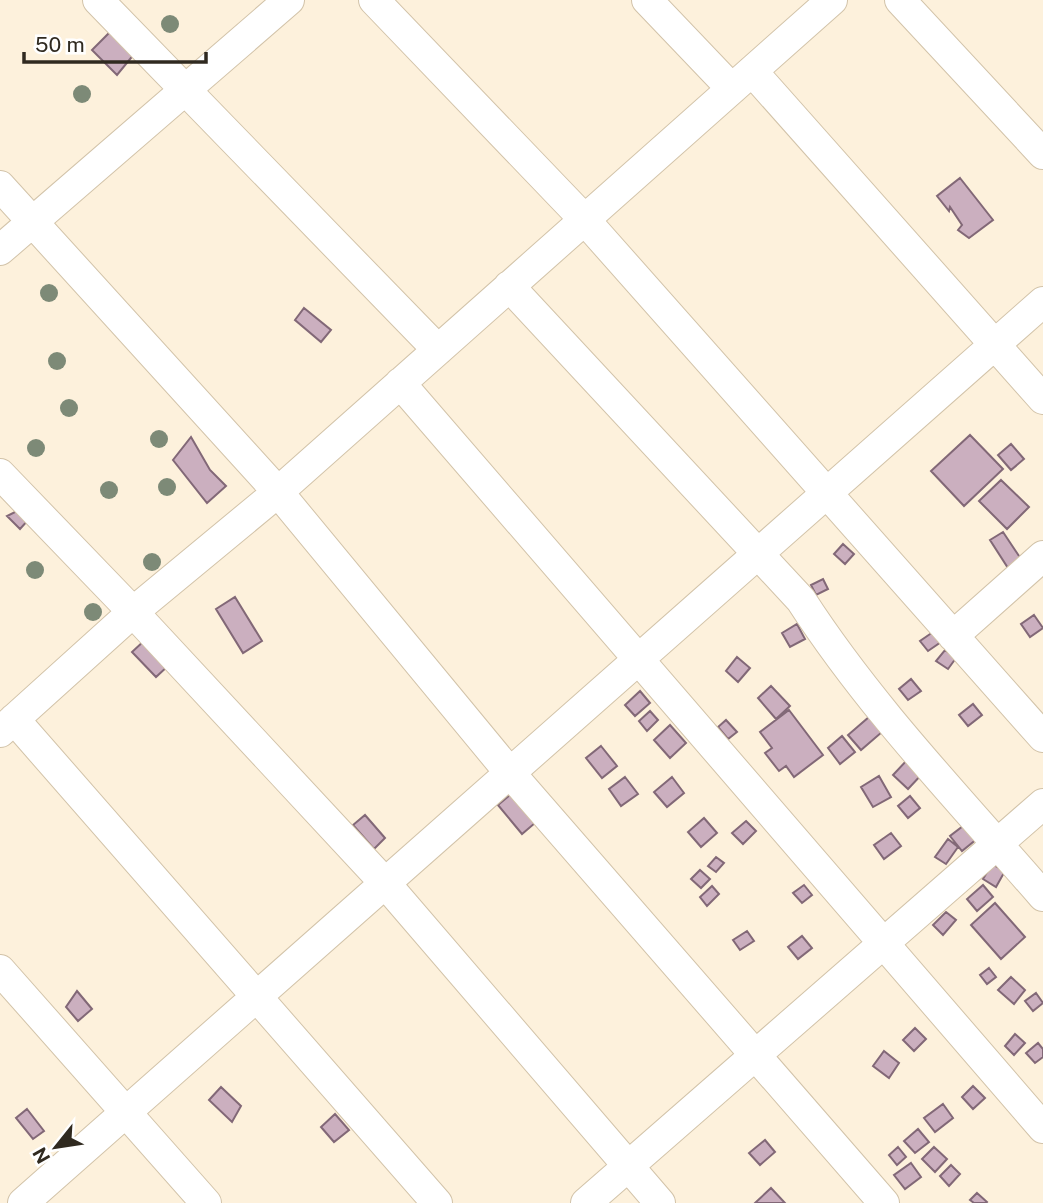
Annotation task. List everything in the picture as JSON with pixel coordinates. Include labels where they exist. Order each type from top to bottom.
[{"type":"street","points":[[98,0],[438,350]]},
{"type":"street","points":[[0,250],[289,0]]},
{"type":"street","points":[[374,0],[584,219],[1043,737]]},
{"type":"street","points":[[647,0],[742,80],[995,345],[1043,399]]},
{"type":"street","points":[[438,1203],[257,997],[7,726],[133,612],[278,492],[831,0]]},
{"type":"street","points":[[900,0],[1043,154]]},
{"type":"street","points":[[0,186],[278,492],[510,773],[884,1203]]},
{"type":"street","points":[[509,286],[801,600],[827,641],[867,692],[1043,896]]},
{"type":"street","points":[[23,1203],[1043,302]]},
{"type":"street","points":[[400,383],[1043,1128]]},
{"type":"street","points":[[0,474],[133,612],[385,883],[660,1203]]},
{"type":"street","points":[[953,636],[1043,556]]},
{"type":"street","points":[[586,1203],[1043,804]]},
{"type":"street","points":[[0,970],[206,1203]]},
{"type":"street","points":[[0,1197],[5,1203]]},
{"type":"building","points":[[111,31],[135,53],[117,75],[92,50]]},
{"type":"building","points":[[960,178],[993,220],[969,238],[958,230],[962,225],[950,207],[949,211],[937,196]]},
{"type":"building","points":[[304,308],[331,330],[321,342],[295,320]]},
{"type":"building","points":[[970,435],[1003,469],[964,506],[931,471]]},
{"type":"building","points":[[191,437],[210,470],[226,486],[207,503],[173,460]]},
{"type":"building","points":[[1011,444],[1024,459],[1011,470],[998,455]]},
{"type":"building","points":[[1001,480],[1029,507],[1007,529],[979,501]]},
{"type":"building","points":[[23,508],[30,518],[20,529],[7,516]]},
{"type":"building","points":[[1003,532],[1021,559],[1008,568],[990,540]]},
{"type":"building","points":[[843,544],[854,554],[845,564],[834,554]]},
{"type":"building","points":[[823,579],[828,589],[816,595],[811,585]]},
{"type":"building","points":[[235,597],[262,641],[243,653],[216,609]]},
{"type":"building","points":[[1034,615],[1043,628],[1030,637],[1021,624]]},
{"type":"building","points":[[797,624],[805,639],[790,647],[782,633]]},
{"type":"building","points":[[933,632],[941,642],[928,651],[920,641]]},
{"type":"building","points":[[145,640],[169,665],[156,677],[132,652]]},
{"type":"building","points":[[945,650],[956,658],[948,669],[936,661]]},
{"type":"building","points":[[737,657],[750,668],[738,682],[726,671]]},
{"type":"building","points":[[911,679],[921,691],[908,700],[899,689]]},
{"type":"building","points":[[771,686],[790,706],[776,719],[758,698]]},
{"type":"building","points":[[640,691],[650,703],[635,716],[625,705]]},
{"type":"building","points":[[973,704],[982,715],[968,726],[959,715]]},
{"type":"building","points":[[789,710],[823,755],[794,777],[786,766],[779,771],[765,753],[772,748],[760,732]]},
{"type":"building","points":[[650,711],[658,720],[647,731],[639,721]]},
{"type":"building","points":[[869,717],[882,732],[861,750],[848,735]]},
{"type":"building","points":[[726,720],[737,732],[728,739],[718,727]]},
{"type":"building","points":[[670,725],[686,743],[670,758],[654,740]]},
{"type":"building","points":[[842,736],[855,752],[840,764],[828,748]]},
{"type":"building","points":[[601,746],[617,766],[602,778],[586,758]]},
{"type":"building","points":[[908,759],[923,773],[908,789],[893,775]]},
{"type":"building","points":[[879,776],[891,797],[873,807],[861,787]]},
{"type":"building","points":[[625,777],[638,794],[621,806],[609,789]]},
{"type":"building","points":[[672,777],[684,793],[667,807],[654,792]]},
{"type":"building","points":[[511,794],[535,823],[522,834],[498,805]]},
{"type":"building","points":[[910,796],[920,808],[908,818],[898,806]]},
{"type":"building","points":[[365,815],[385,838],[374,849],[353,825]]},
{"type":"building","points":[[704,818],[717,833],[701,847],[688,832]]},
{"type":"building","points":[[746,821],[756,831],[743,844],[732,833]]},
{"type":"building","points":[[967,823],[978,838],[962,851],[950,836]]},
{"type":"building","points":[[891,833],[901,846],[884,859],[874,845]]},
{"type":"building","points":[[948,839],[958,847],[946,864],[935,857]]},
{"type":"building","points":[[716,857],[724,863],[716,872],[708,866]]},
{"type":"building","points":[[992,864],[1005,871],[996,887],[983,879]]},
{"type":"building","points":[[700,870],[710,879],[701,888],[691,879]]},
{"type":"building","points":[[804,885],[812,895],[802,903],[793,893]]},
{"type":"building","points":[[983,885],[993,897],[977,911],[967,899]]},
{"type":"building","points":[[712,886],[719,894],[707,906],[700,897]]},
{"type":"building","points":[[995,903],[1025,937],[1001,959],[971,925]]},
{"type":"building","points":[[946,912],[956,920],[943,935],[933,925]]},
{"type":"building","points":[[747,931],[754,941],[740,950],[733,940]]},
{"type":"building","points":[[802,936],[812,948],[798,959],[788,947]]},
{"type":"building","points":[[989,968],[996,977],[987,984],[980,975]]},
{"type":"building","points":[[1011,977],[1025,990],[1014,1004],[998,990]]},
{"type":"building","points":[[77,991],[92,1009],[78,1021],[66,1007]]},
{"type":"building","points":[[1036,993],[1043,1003],[1033,1011],[1025,1001]]},
{"type":"building","points":[[915,1028],[926,1039],[914,1051],[903,1040]]},
{"type":"building","points":[[1015,1034],[1025,1043],[1014,1055],[1005,1046]]},
{"type":"building","points":[[1038,1043],[1043,1049],[1043,1057],[1035,1063],[1026,1053]]},
{"type":"building","points":[[884,1051],[899,1063],[889,1078],[873,1066]]},
{"type":"building","points":[[973,1086],[985,1098],[973,1109],[962,1097]]},
{"type":"building","points":[[221,1087],[241,1106],[232,1122],[209,1100]]},
{"type":"building","points":[[943,1104],[953,1118],[935,1132],[924,1118]]},
{"type":"building","points":[[27,1109],[44,1131],[33,1139],[16,1118]]},
{"type":"building","points":[[335,1114],[349,1130],[334,1142],[321,1127]]},
{"type":"building","points":[[918,1129],[929,1142],[915,1153],[904,1141]]},
{"type":"building","points":[[765,1140],[775,1152],[760,1165],[749,1153]]},
{"type":"building","points":[[898,1147],[906,1157],[897,1165],[889,1155]]},
{"type":"building","points":[[934,1147],[947,1159],[935,1172],[922,1159]]},
{"type":"building","points":[[911,1163],[921,1177],[905,1189],[894,1175]]},
{"type":"building","points":[[951,1165],[960,1174],[949,1186],[940,1176]]},
{"type":"building","points":[[771,1188],[785,1203],[755,1203]]},
{"type":"building","points":[[977,1193],[986,1203],[974,1203],[970,1200]]}]
